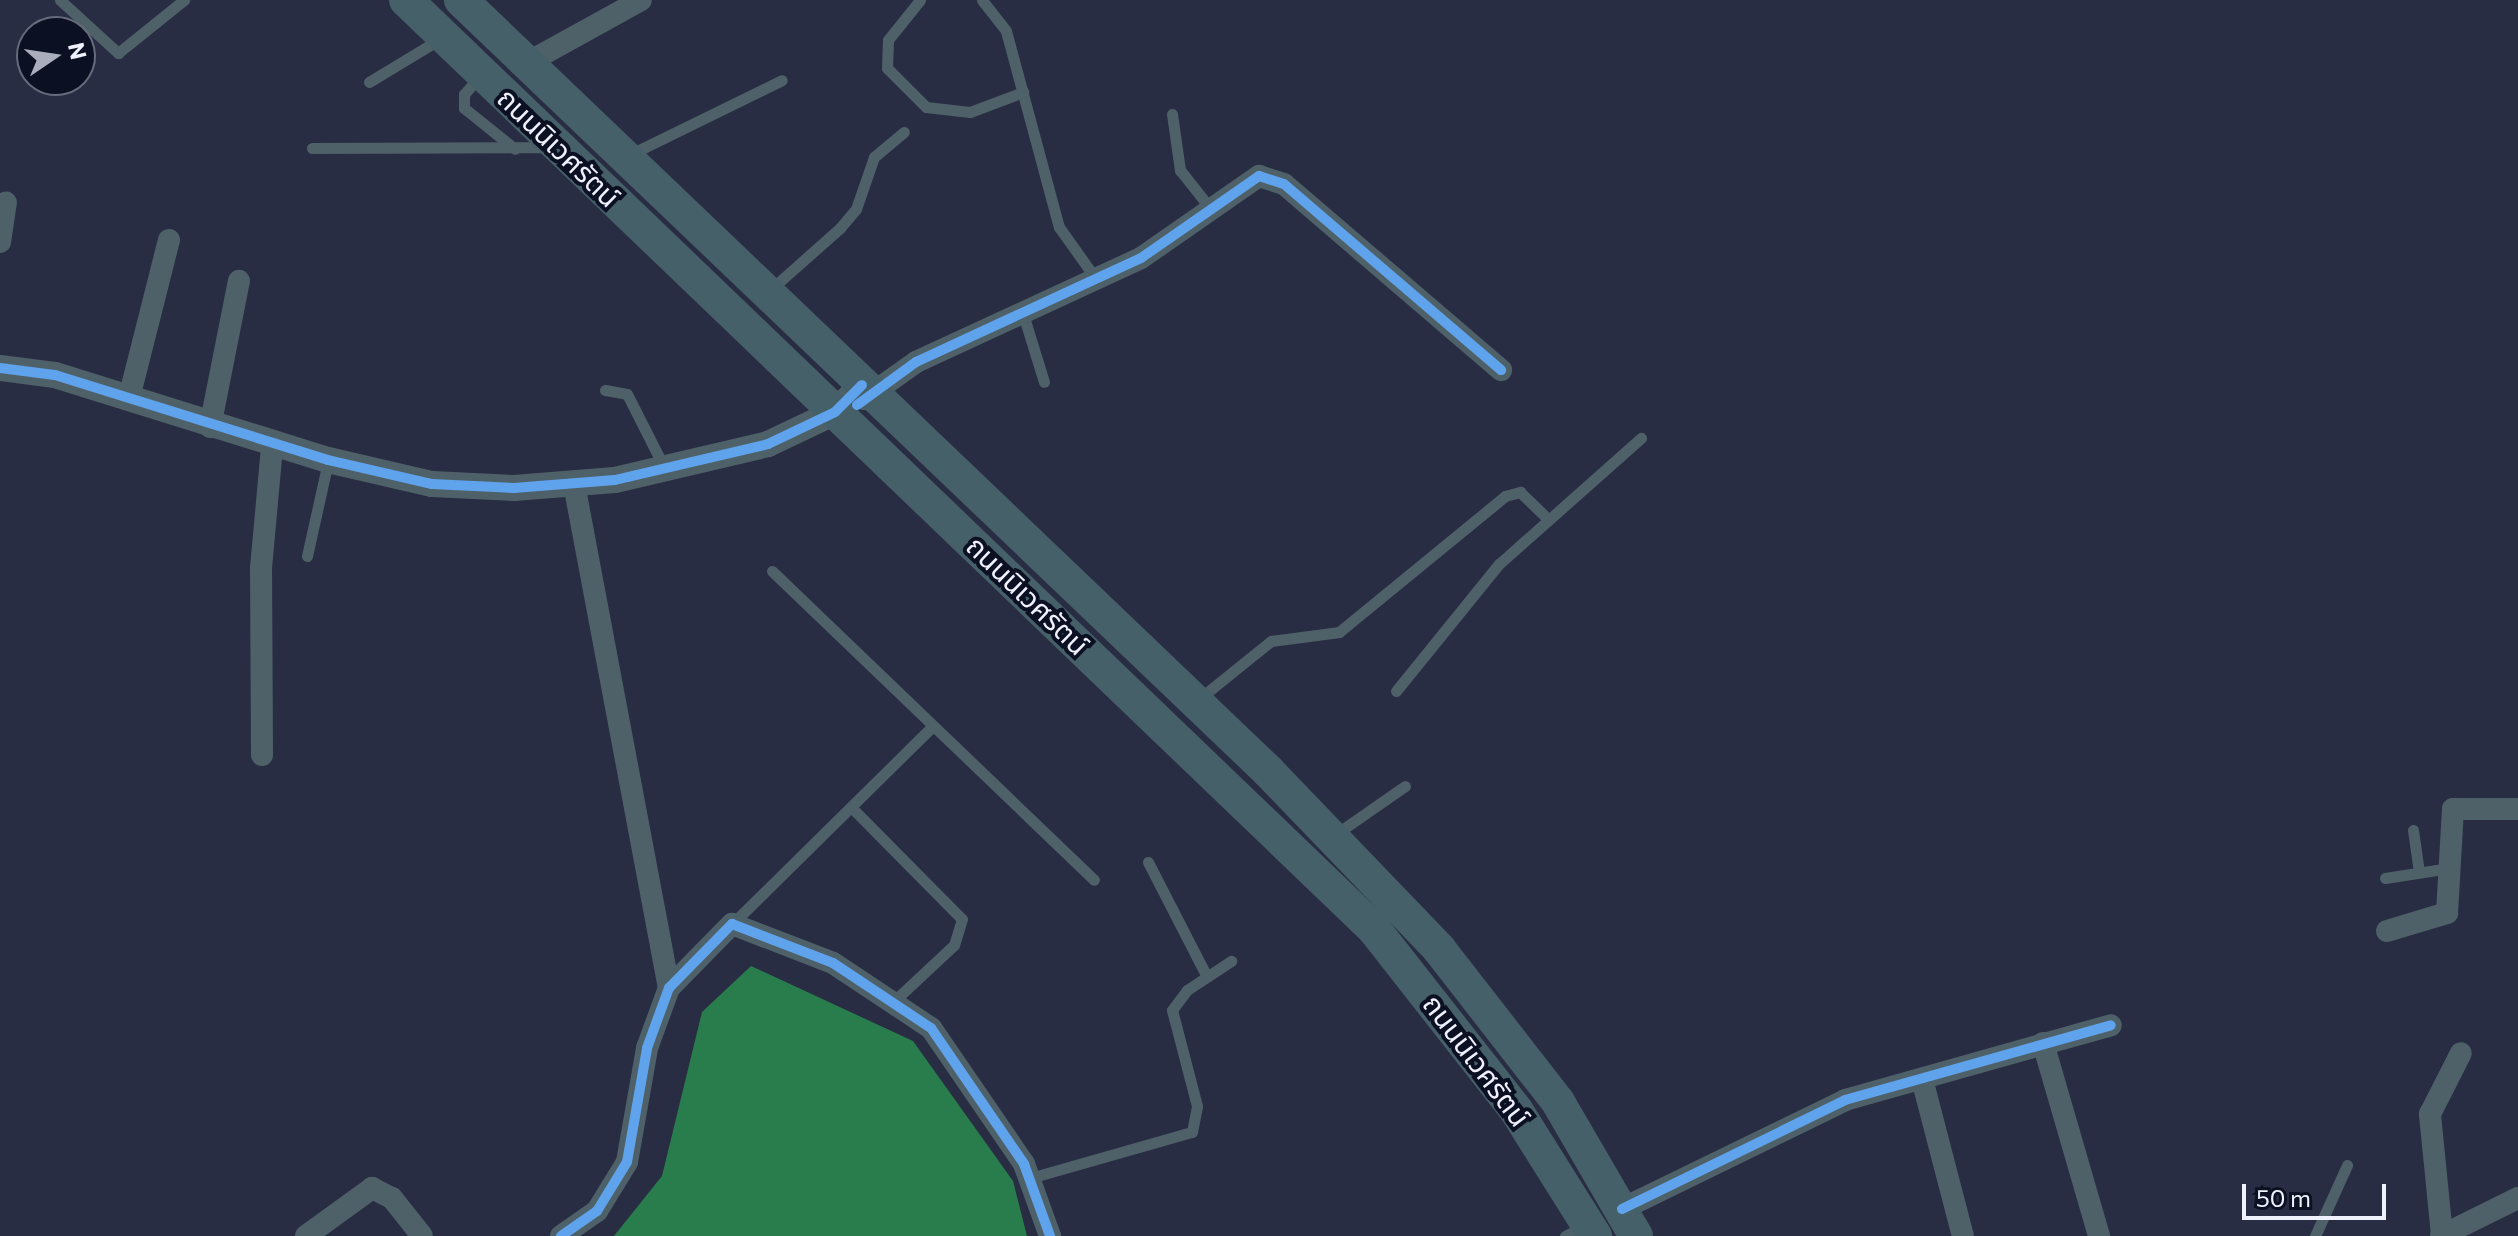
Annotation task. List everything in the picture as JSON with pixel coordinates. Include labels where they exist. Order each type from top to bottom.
[{"type":"main road","name":"ถนนนิเวศรัตน์","points":[[406,0],[1374,929],[1471,1046],[1582,1232]]},
{"type":"main road","name":"ถนนนิเวศรัตน์","points":[[461,0],[1195,702],[1332,837],[1495,1014],[1629,1223]]},
{"type":"street","points":[[527,63],[641,0]]},
{"type":"street","points":[[0,368],[129,398],[272,447],[432,484],[574,484],[665,470],[768,444],[839,416],[866,389],[916,362],[1097,280],[1259,176],[1275,176],[1501,370]]},
{"type":"street","points":[[0,242],[6,202]]},
{"type":"street","points":[[129,398],[169,240]]},
{"type":"street","points":[[210,427],[239,281]]},
{"type":"street","points":[[262,755],[261,568],[272,447]]},
{"type":"street","points":[[574,484],[669,988]]},
{"type":"street","points":[[2387,931],[2444,916],[2453,809],[2518,809]]},
{"type":"street","points":[[561,1236],[597,1211],[627,1162],[649,1039],[669,988],[732,924],[833,963],[894,1001],[946,1044],[1030,1178],[1050,1236]]},
{"type":"street","points":[[1629,1223],[1845,1100],[2111,1025]]},
{"type":"street","points":[[2043,1043],[2099,1236]]},
{"type":"street","points":[[2461,1053],[2430,1114],[2442,1236],[2518,1198]]},
{"type":"street","points":[[1922,1079],[1963,1236]]},
{"type":"street","points":[[306,1236],[372,1188],[392,1198],[422,1236]]},
{"type":"lane","points":[[60,0],[118,53],[184,0]]},
{"type":"lane","points":[[920,0],[888,40],[887,68],[926,107],[970,112],[1023,92]]},
{"type":"lane","points":[[982,0],[1006,31],[1023,92],[1036,162],[1059,227],[1097,280]]},
{"type":"lane","points":[[369,82],[444,36]]},
{"type":"lane","points":[[482,73],[464,94],[464,108],[516,150]]},
{"type":"lane","points":[[625,157],[782,80]]},
{"type":"lane","points":[[1172,114],[1180,170],[1210,208]]},
{"type":"lane","points":[[767,293],[840,228],[856,209],[874,157],[904,132]]},
{"type":"lane","points":[[312,148],[516,150],[559,147]]},
{"type":"lane","points":[[1023,314],[1044,382]]},
{"type":"lane","points":[[605,390],[627,394],[665,470]]},
{"type":"lane","points":[[1396,691],[1455,611],[1547,518],[1641,438]]},
{"type":"lane","points":[[307,556],[328,460]]},
{"type":"lane","points":[[1195,702],[1271,641],[1339,632],[1505,496],[1520,492],[1547,518]]},
{"type":"lane","points":[[772,571],[1094,880]]},
{"type":"lane","points":[[732,924],[933,726]]},
{"type":"lane","points":[[1332,837],[1405,786]]},
{"type":"lane","points":[[852,808],[962,919],[954,945],[894,1001]]},
{"type":"lane","points":[[2413,830],[2419,872]]},
{"type":"lane","points":[[1148,862],[1206,975]]},
{"type":"lane","points":[[2385,878],[2449,868]]},
{"type":"lane","points":[[1030,1178],[1192,1132],[1197,1106],[1172,1010],[1206,975],[1231,961]]},
{"type":"lane","points":[[2315,1236],[2347,1165]]},
{"type":"shaded area","points":[[751,966],[913,1041],[1013,1181],[1027,1236],[614,1236],[662,1176],[702,1012]]},
{"type":"cycle path","points":[[857,405],[916,362],[1141,258],[1259,176],[1284,184],[1501,370]]},
{"type":"cycle path","points":[[0,368],[55,375],[328,460],[432,484],[514,488],[615,480],[768,444],[835,412],[862,385]]},
{"type":"cycle path","points":[[561,1236],[597,1211],[627,1162],[647,1048],[669,988],[732,924],[833,963],[931,1028],[1024,1164],[1050,1236]]},
{"type":"cycle path","points":[[1622,1209],[1845,1100],[2111,1025]]}]
